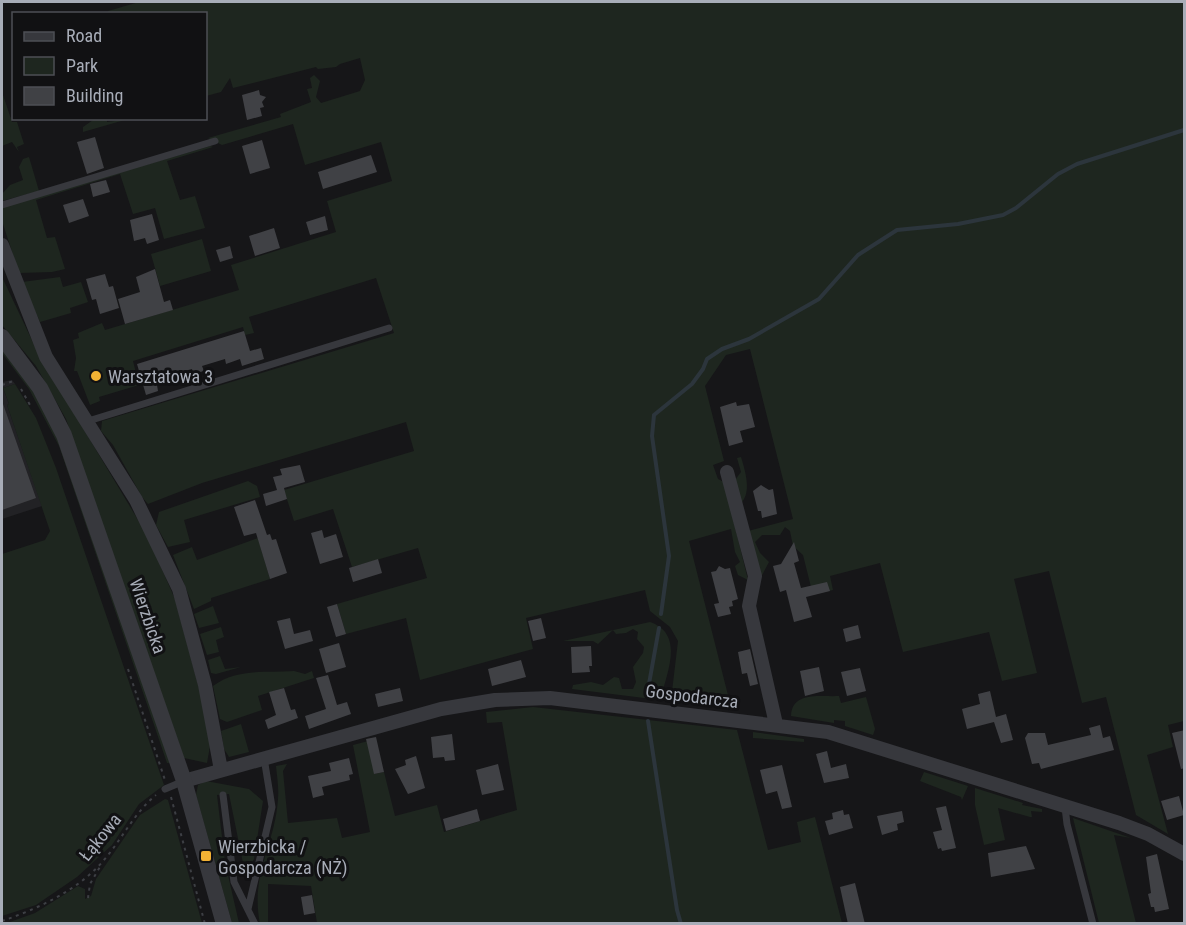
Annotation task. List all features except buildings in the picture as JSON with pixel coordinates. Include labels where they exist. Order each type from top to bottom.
[{"type":"street","points":[[2,245],[46,357],[136,500],[179,589],[206,685],[221,770]]},
{"type":"street","name":"Wierzbicka","points":[[2,337],[40,388],[64,435],[172,785],[224,924]]},
{"type":"street","points":[[727,472],[755,576],[749,606],[776,724]]},
{"type":"street","name":"Gospodarcza","points":[[172,785],[441,709],[524,698],[606,703],[776,724],[851,738],[1065,805],[1148,834],[1185,854]]},
{"type":"lane","points":[[2,205],[215,141]]},
{"type":"lane","points":[[85,422],[389,328]]},
{"type":"lane","points":[[248,909],[272,807],[264,758]]},
{"type":"lane","points":[[222,795],[234,882],[255,924]]},
{"type":"lane","points":[[1065,805],[1067,824],[1093,924]]},
{"type":"path","points":[[9,373],[35,412]]},
{"type":"path","points":[[2,385],[13,381]]},
{"type":"path","points":[[127,667],[172,785],[205,924]]},
{"type":"path","name":"Łąkowa","points":[[2,921],[47,903],[103,862],[139,812],[172,785]]},
{"type":"path","points":[[88,898],[90,884],[103,862]]},
{"type":"shaded area","points":[[12,380],[15,384],[3,388],[9,404],[7,405],[42,506],[2,519],[2,382]]},
{"type":"green space","points":[[139,2],[1184,2],[1184,721],[1168,725],[1173,747],[1147,755],[1168,834],[1136,815],[1106,697],[1082,703],[1049,571],[1014,579],[1037,673],[1002,681],[989,632],[903,652],[880,563],[830,576],[833,590],[813,595],[803,555],[793,546],[790,531],[785,527],[780,535],[762,535],[755,542],[760,553],[769,562],[760,579],[748,531],[793,519],[750,349],[726,355],[705,386],[724,461],[713,465],[718,479],[724,482],[748,580],[738,575],[735,566],[740,562],[735,552],[731,529],[689,541],[731,707],[671,700],[678,641],[670,627],[650,611],[645,590],[526,618],[533,649],[420,680],[406,618],[346,634],[337,604],[427,578],[418,548],[352,567],[333,509],[294,521],[284,490],[414,451],[406,422],[202,483],[148,504],[113,445],[101,431],[102,421],[394,333],[376,278],[249,317],[254,333],[245,335],[243,327],[133,361],[139,385],[99,397],[100,401],[90,405],[77,371],[74,371],[76,358],[73,340],[79,338],[78,333],[102,323],[105,330],[239,290],[231,265],[336,232],[327,201],[392,181],[381,142],[305,165],[293,124],[222,145],[208,138],[281,117],[280,114],[311,102],[307,89],[312,88],[310,78],[314,75],[320,81],[316,97],[321,103],[360,91],[365,80],[360,58],[336,67],[318,69],[316,67],[233,88],[230,78],[221,92],[207,96],[207,12],[108,11]]},
{"type":"green space","points":[[2,92],[12,122],[17,122],[24,144],[17,147],[19,152],[12,142],[2,146]]},
{"type":"green space","points":[[93,120],[107,120],[107,122],[125,120],[83,132],[83,127]]},
{"type":"green space","points":[[213,147],[167,161],[180,200],[195,196],[205,228],[164,239],[155,208],[133,214],[120,174],[36,200],[47,238],[55,237],[65,269],[52,272],[19,273],[2,221],[2,207]]},
{"type":"green space","points":[[29,157],[39,191],[2,201],[2,194],[10,185],[23,180],[19,167],[23,159]]},
{"type":"green space","points":[[202,239],[211,271],[160,286],[151,254]]},
{"type":"green space","points":[[2,277],[38,353],[147,535],[175,599],[203,703],[210,746],[207,763],[184,758],[66,419],[36,366],[2,325]]},
{"type":"green space","points":[[60,277],[63,287],[81,282],[88,302],[70,308],[71,313],[40,322],[22,282]]},
{"type":"green space","points":[[2,348],[30,385],[54,429],[170,763],[167,763],[59,446],[29,389],[2,353]]},
{"type":"green space","points":[[15,384],[36,418],[56,468],[164,785],[139,804],[112,845],[77,877],[36,905],[2,916],[2,554],[45,540],[50,531],[7,405],[9,404],[3,388]]},
{"type":"green space","points":[[741,457],[747,487],[741,503],[735,480],[741,472],[737,458]]},
{"type":"green space","points":[[248,481],[257,486],[260,497],[184,520],[190,542],[168,547],[156,525],[159,512]]},
{"type":"green space","points":[[258,538],[270,579],[211,598],[211,601],[194,609],[173,555],[192,547],[197,560]]},
{"type":"green space","points":[[213,606],[219,623],[199,628],[194,614]]},
{"type":"green space","points":[[650,622],[661,628],[667,635],[671,655],[660,700],[572,689],[573,685],[591,682],[603,685],[614,677],[619,678],[622,689],[633,689],[636,682],[633,667],[643,653],[644,647],[637,639],[638,632],[633,629],[626,633],[616,634],[613,630]]},
{"type":"green space","points":[[221,627],[224,637],[216,640],[219,652],[207,655],[200,634]]},
{"type":"green space","points":[[613,630],[598,644],[593,641],[563,641]]},
{"type":"green space","points":[[220,656],[225,669],[241,667],[216,674],[211,673],[208,660]]},
{"type":"green space","points":[[294,671],[305,674],[312,671],[314,678],[258,696],[262,710],[227,722],[220,719],[213,686],[222,680],[242,674]]},
{"type":"green space","points":[[816,696],[839,696],[841,703],[866,697],[875,729],[873,735],[845,726],[845,721],[834,720],[834,723],[791,716],[796,702],[802,699]]},
{"type":"green space","points":[[533,707],[737,730],[768,850],[801,842],[797,822],[815,817],[842,923],[317,923],[311,886],[268,884],[268,923],[293,923],[260,924],[258,890],[276,816],[278,787],[276,766],[287,764],[283,771],[288,823],[337,818],[342,838],[370,832],[353,745],[376,739],[374,774],[384,772],[395,816],[437,805],[444,832],[517,810],[502,722],[487,723],[486,712]]},
{"type":"green space","points":[[241,724],[249,752],[229,757],[224,749],[221,731]]},
{"type":"green space","points":[[753,732],[804,739],[804,742],[753,738]]},
{"type":"green space","points":[[924,772],[968,786],[962,800],[961,797],[920,781]]},
{"type":"green space","points":[[206,781],[249,789],[263,801],[254,859],[248,870],[244,868],[229,794],[217,795],[225,862],[239,923],[232,923],[196,795],[198,785]]},
{"type":"green space","points":[[975,788],[1023,803],[1022,805],[1042,809],[1042,812],[1031,811],[1032,817],[1030,817],[998,808],[1005,840],[984,845],[975,805]]},
{"type":"green space","points":[[165,799],[168,800],[202,923],[7,923],[35,913],[78,886],[85,889],[85,899],[91,896],[96,879],[140,815]]},
{"type":"green space","points":[[1073,818],[1131,838],[1114,835],[1136,923],[1099,923]]},
{"type":"waterway","points":[[661,614],[669,556],[652,436],[654,415],[692,384],[707,359],[722,349],[749,339],[819,299],[858,255],[897,230],[958,224],[1003,215],[1016,208],[1058,174],[1077,164],[1184,130]]},
{"type":"waterway","points":[[647,695],[659,628]]},
{"type":"waterway","points":[[648,721],[681,924]]},
{"type":"place","name":"Warsztatowa 3","points":[[96,376]]},
{"type":"place","name":"Wierzbicka / Gospodarcza (NŻ)","points":[[206,856]]}]
